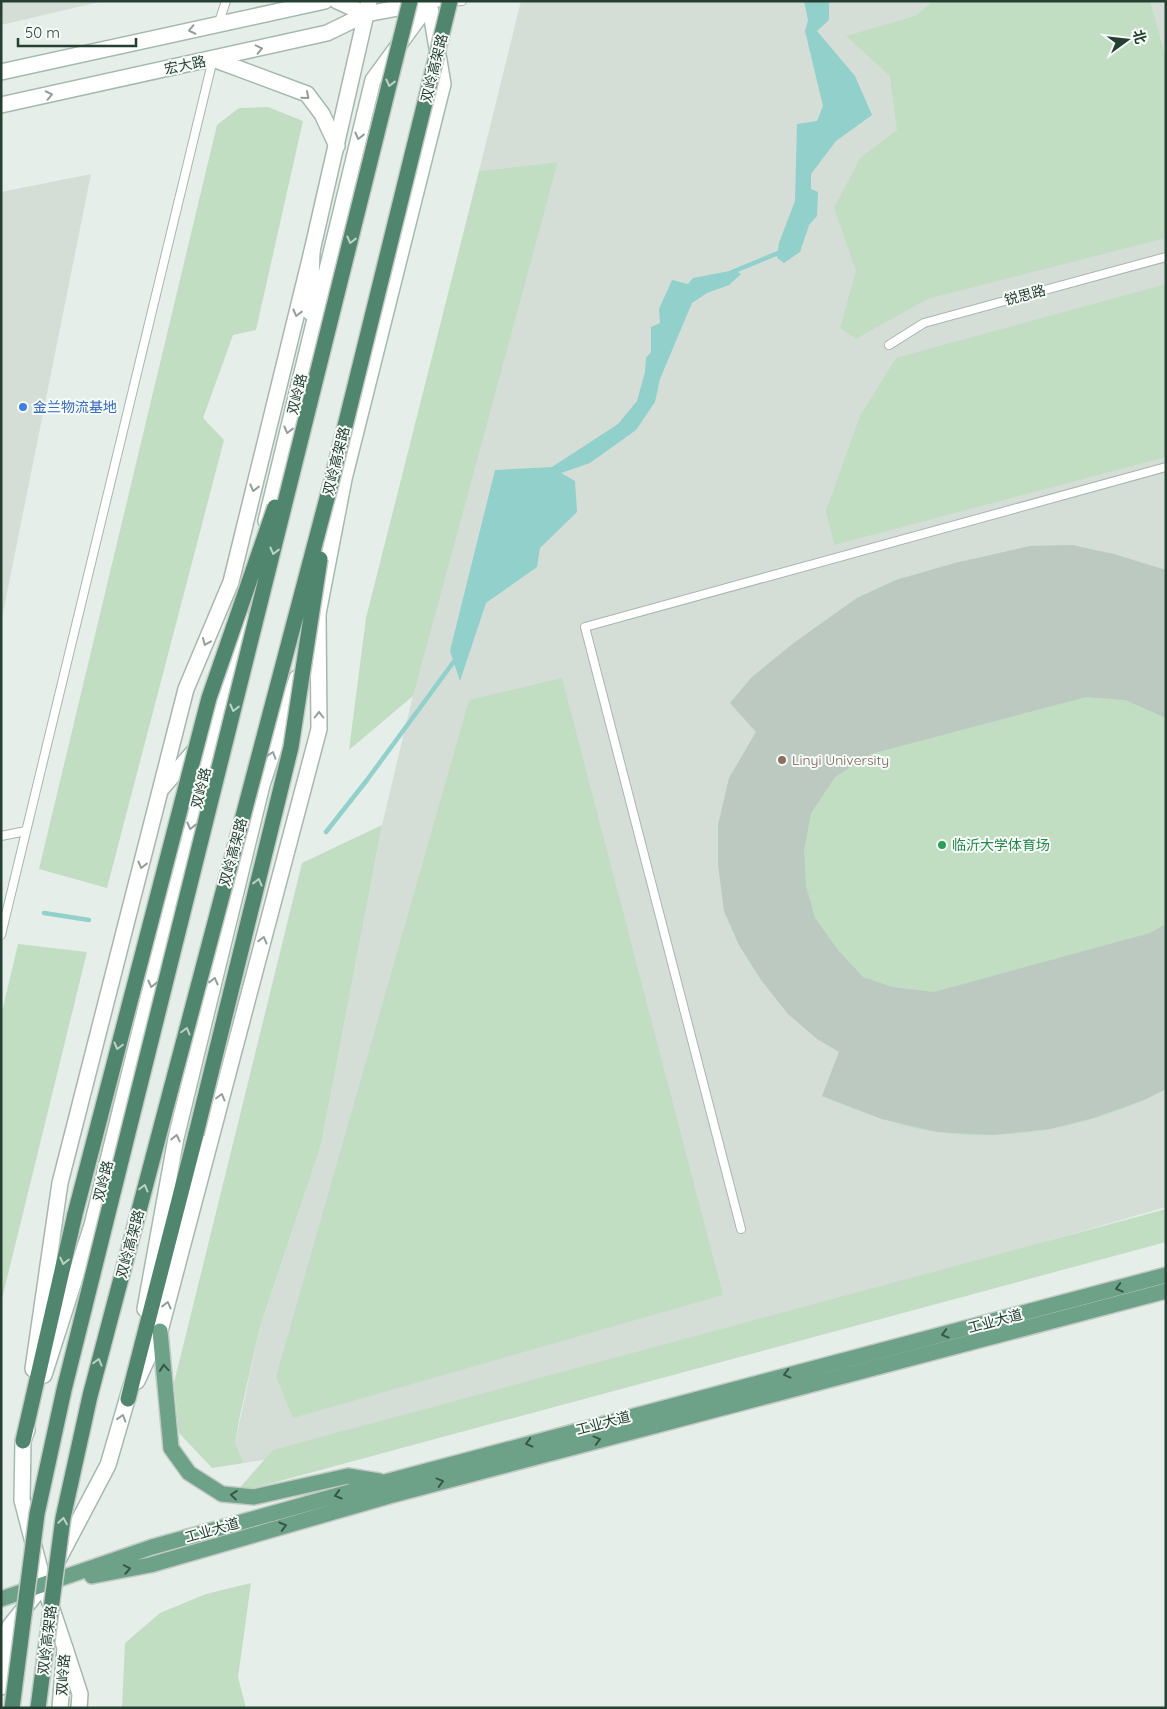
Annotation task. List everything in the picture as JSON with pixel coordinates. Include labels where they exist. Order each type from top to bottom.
[{"type":"highway","name":"双岭高架路","points":[[12,1708],[37,1514],[64,1390],[410,1]]},
{"type":"highway","name":"双岭高架路","points":[[38,1708],[63,1518],[90,1396],[331,482],[450,1]]},
{"type":"highway","points":[[23,1441],[75,1214],[209,698],[308,414]]},
{"type":"highway","points":[[128,1398],[196,1134],[291,747],[331,482]]},
{"type":"main road","points":[[1,72],[325,1]]},
{"type":"main road","points":[[23,1441],[60,1183],[186,690],[231,582],[312,251],[368,8],[337,1]]},
{"type":"main road","points":[[1,1687],[6,1630],[44,1585],[108,1465],[128,1398],[181,1119],[262,785],[318,615],[344,479],[443,84],[430,2]]},
{"type":"main road","name":"宏大路","points":[[1,105],[327,33],[368,8],[430,2]]},
{"type":"main road","name":"双岭路","points":[[60,1708],[65,1648],[44,1585],[22,1500],[23,1441],[92,1225],[373,80],[430,2]]},
{"type":"main road","points":[[213,59],[307,94],[322,114],[337,146]]},
{"type":"main road","points":[[310,342],[312,251]]},
{"type":"main road","points":[[128,1398],[160,1331],[319,729],[318,615]]},
{"type":"main road","points":[[161,789],[216,726]]},
{"type":"main road","name":"工业大道","points":[[1,1599],[152,1547],[385,1482],[1166,1275]]},
{"type":"main road","name":"工业大道","points":[[1,1588],[44,1585],[150,1565],[389,1496],[1166,1291]]},
{"type":"main road","points":[[160,1331],[171,1448],[189,1473],[222,1494],[254,1497],[348,1476],[385,1482]]},
{"type":"main road","points":[[65,1648],[80,1694],[78,1708]]},
{"type":"lane","points":[[218,25],[226,1]]},
{"type":"lane","points":[[430,2],[462,1]]},
{"type":"lane","points":[[1,935],[213,59]]},
{"type":"lane","name":"锐思路","points":[[889,346],[924,323],[1166,257]]},
{"type":"lane","points":[[741,1229],[584,627],[1166,467]]},
{"type":"lane","points":[[1,836],[26,831]]},
{"type":"shaded area","points":[[1,1],[104,1],[1,25]]},
{"type":"shaded area","name":"Linyi University","points":[[521,1],[1166,1],[1166,1207],[590,1373],[282,1457],[244,1463],[235,1443],[260,1327],[321,1145],[382,825],[425,645],[558,162],[479,171]]},
{"type":"shaded area","name":"金兰物流基地","points":[[91,174],[1,623],[1,192]]},
{"type":"green space","points":[[933,1],[1150,1],[1166,58],[1166,238],[927,299],[856,339],[840,328],[856,271],[834,208],[860,158],[897,130],[890,76],[846,36],[915,16]]},
{"type":"green space","points":[[268,107],[303,121],[256,330],[233,335],[203,418],[224,440],[107,888],[39,869],[217,125],[239,108]]},
{"type":"green space","points":[[558,162],[413,696],[349,750],[366,618],[479,171]]},
{"type":"green space","points":[[1166,284],[1166,457],[834,545],[826,511],[860,416],[896,358]]},
{"type":"green space","name":"临沂大学体育场","points":[[1072,545],[1166,570],[1166,1089],[1140,1102],[1084,1121],[1026,1133],[996,1135],[967,1135],[923,1130],[879,1118],[822,1096],[839,1052],[761,980],[739,945],[724,911],[718,825],[729,778],[756,732],[730,703],[752,677],[795,642],[857,598],[896,580],[955,563],[1030,546]]},
{"type":"green space","points":[[562,678],[723,1295],[293,1418],[276,1377],[469,700]]},
{"type":"green space","points":[[382,825],[321,1145],[260,1327],[240,1415],[235,1443],[244,1463],[212,1468],[179,1433],[174,1383],[302,863]]},
{"type":"green space","points":[[18,944],[87,952],[1,1303],[1,1016]]},
{"type":"green space","points":[[1166,1209],[1166,1242],[235,1493],[273,1450]]},
{"type":"green space","points":[[251,1583],[238,1677],[246,1708],[122,1708],[125,1643],[160,1613],[206,1594]]},
{"type":"water","points":[[804,1],[829,1],[829,20],[817,31],[855,76],[872,115],[836,141],[811,174],[811,189],[818,192],[817,216],[809,225],[800,252],[784,263],[777,258],[779,243],[795,201],[797,124],[817,121],[823,106],[805,31],[808,20]]},
{"type":"water","points":[[735,270],[741,274],[729,285],[707,293],[692,303],[660,379],[655,402],[636,430],[590,463],[561,473],[575,481],[577,512],[540,548],[537,567],[486,603],[460,681],[450,651],[495,470],[552,467],[618,424],[637,401],[645,372],[646,358],[651,352],[651,327],[660,323],[659,309],[672,280],[688,284],[693,278]]},
{"type":"building","name":"临沂大学体育场","points":[[1072,545],[1114,554],[1166,570],[1166,718],[1125,700],[1086,697],[871,754],[835,777],[811,813],[804,850],[806,886],[815,918],[838,950],[863,977],[892,987],[934,992],[1150,933],[1166,924],[1166,1089],[1144,1100],[1093,1118],[1050,1129],[992,1135],[937,1132],[882,1119],[822,1096],[839,1052],[817,1039],[788,1014],[761,980],[739,945],[724,911],[718,865],[718,825],[729,778],[756,732],[730,703],[752,677],[795,642],[857,598],[896,580],[955,563],[1030,546]]},
{"type":"waterway","points":[[732,272],[783,251]]},
{"type":"waterway","points":[[326,832],[367,780],[455,660]]},
{"type":"waterway","points":[[44,913],[89,920]]},
{"type":"place","name":"金兰物流基地","points":[[23,407]]},
{"type":"place","name":"Linyi University","points":[[782,760]]},
{"type":"place","name":"临沂大学体育场","points":[[942,845]]}]
